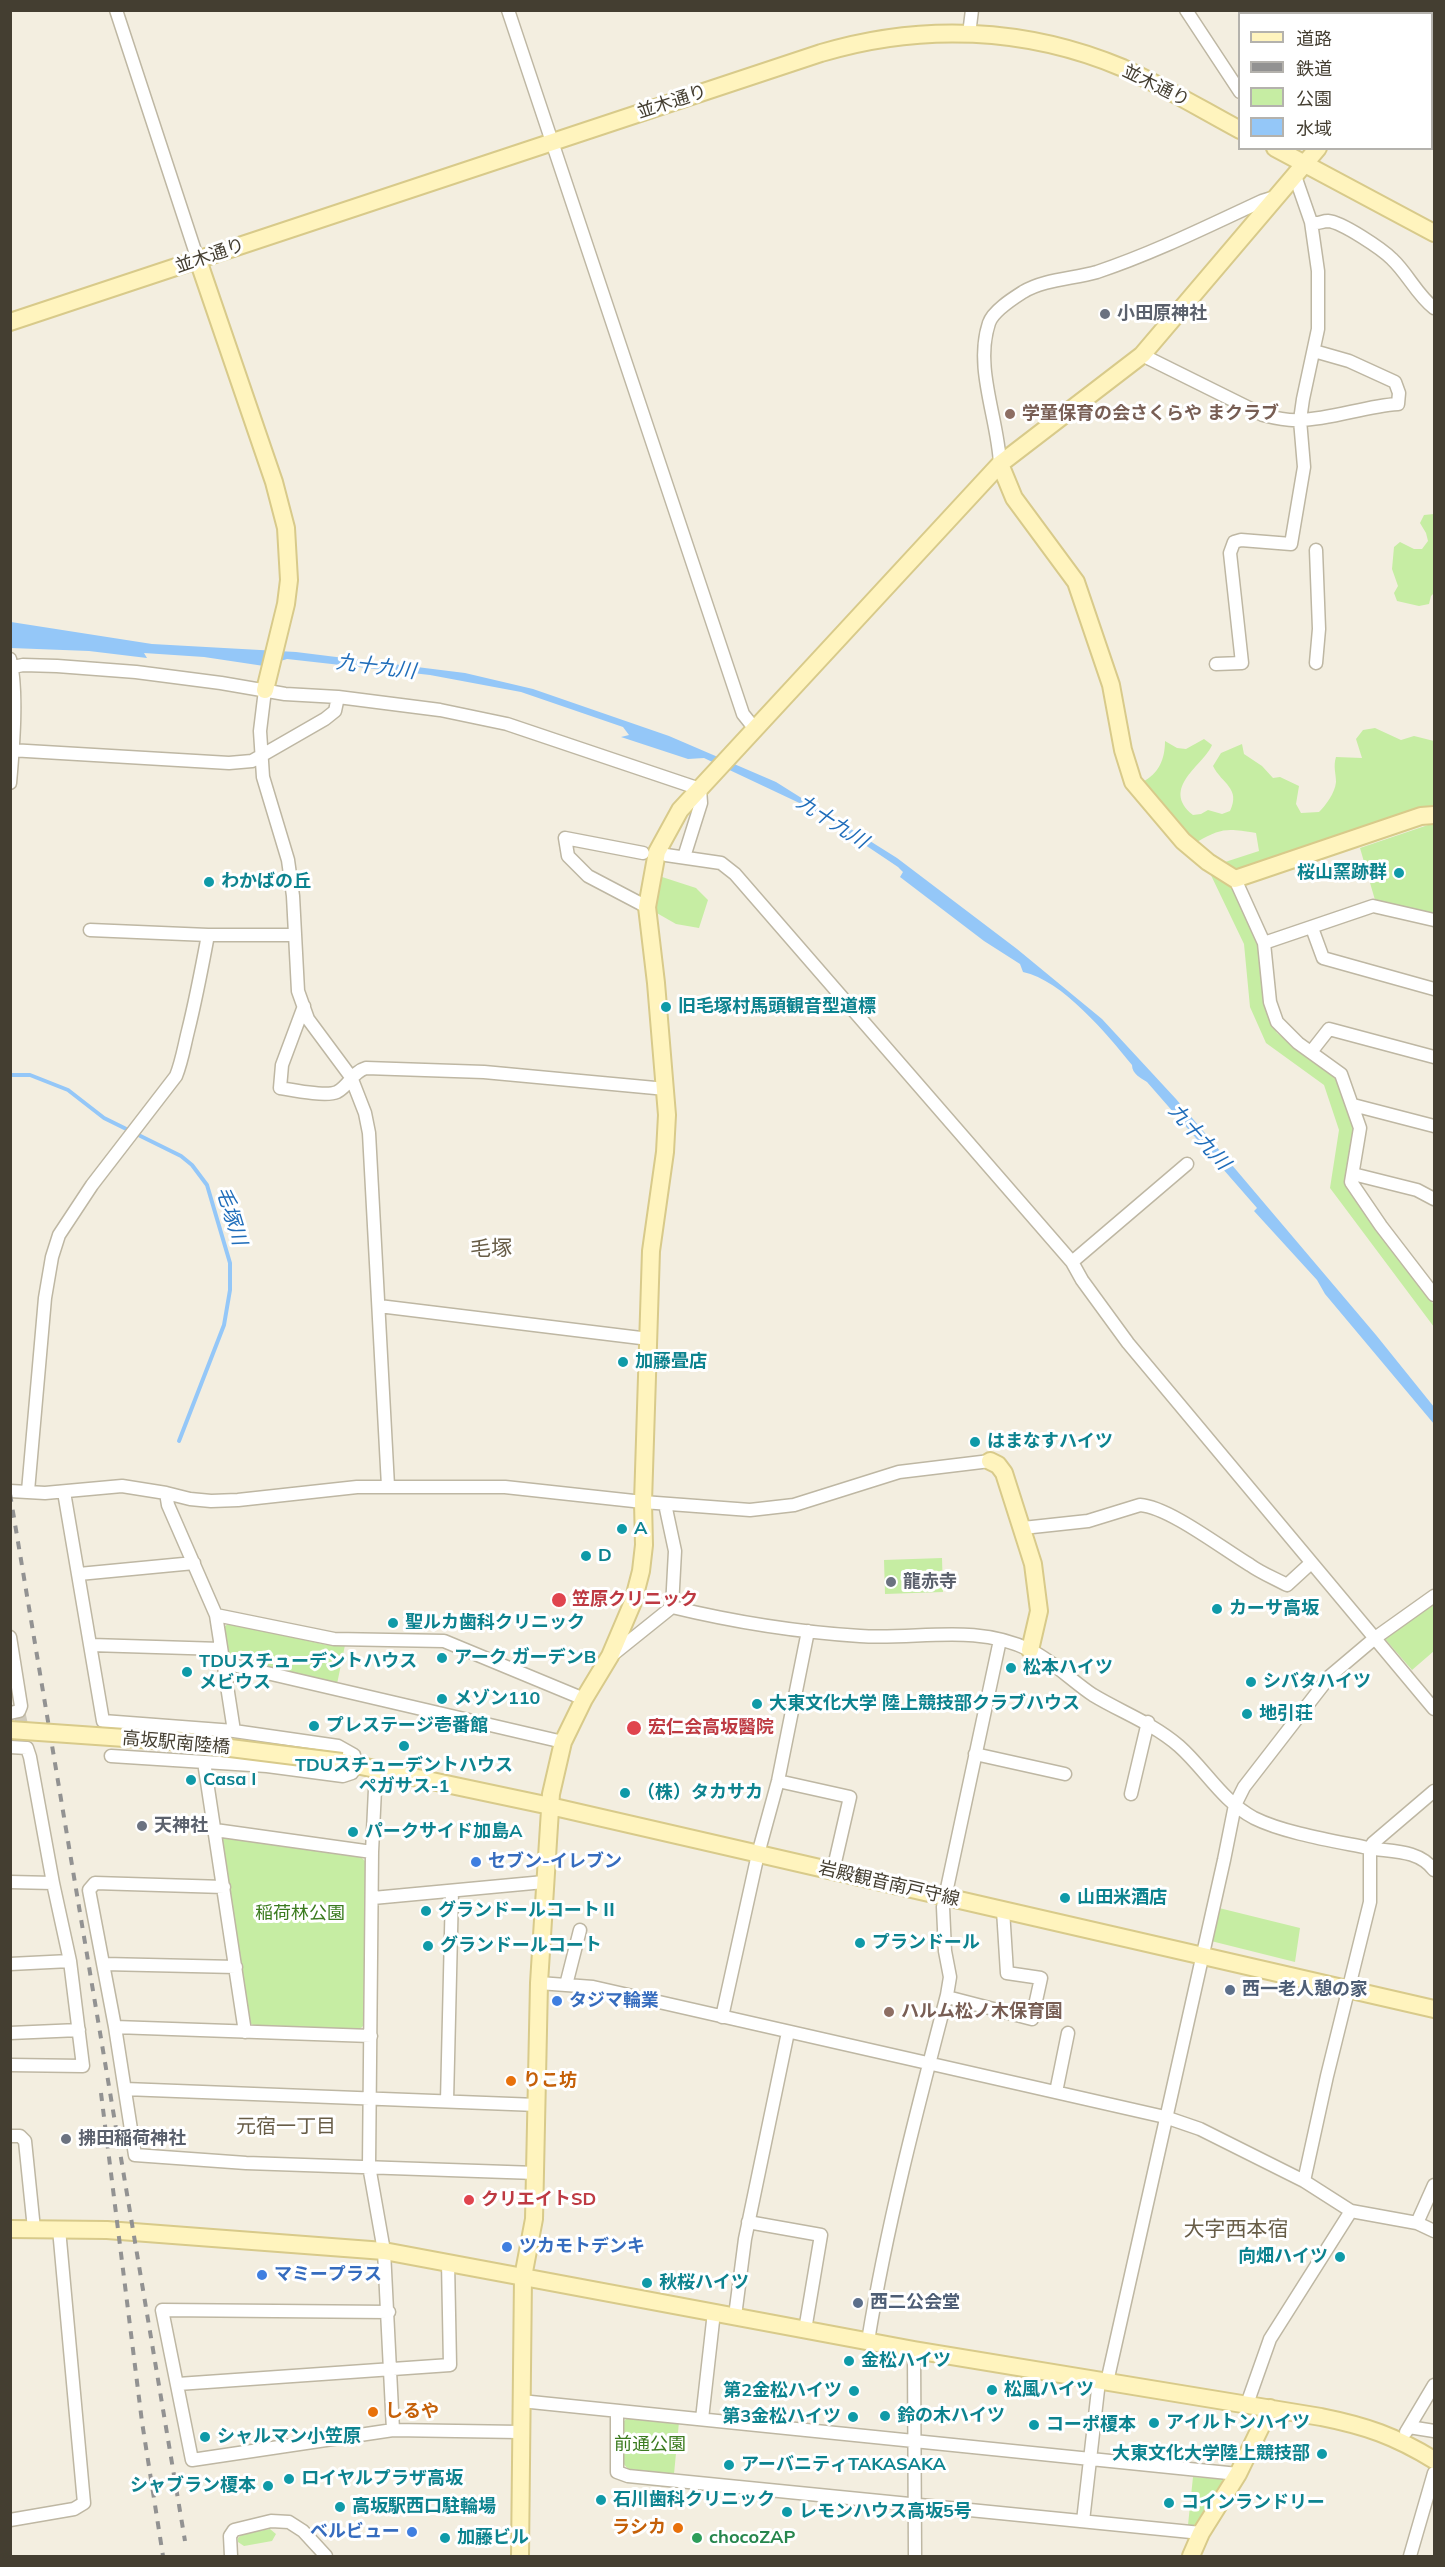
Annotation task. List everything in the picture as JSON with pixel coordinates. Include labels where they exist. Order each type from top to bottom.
[{"type":"street","points":[[116,10],[274,482],[286,528],[289,580],[278,645],[261,709],[263,777],[288,860],[298,991],[308,1019],[324,1044],[351,1077],[365,1113],[369,1133],[388,1486]]},
{"type":"street","points":[[508,10],[743,714],[756,729]]},
{"type":"street","points":[[969,33],[972,10]]},
{"type":"street","points":[[1186,10],[1238,90]]},
{"type":"street","name":"並木通り","points":[[10,322],[849,45],[905,34],[969,33],[1055,45],[1091,56],[1178,95],[1238,129]]},
{"type":"street","points":[[1277,150],[1300,170],[1434,233]]},
{"type":"street","points":[[520,2556],[523,2277],[534,2219],[539,1983],[544,1882],[553,1777],[563,1742],[584,1699],[610,1656],[633,1602],[641,1571],[644,1545],[643,1502],[651,1251],[668,1115],[647,907],[652,867],[664,836],[680,810],[1000,464],[1142,355],[1200,290],[1316,150]]},
{"type":"street","points":[[1216,664],[1242,663],[1230,554],[1234,542],[1241,540],[1291,544],[1304,467],[1300,420],[1314,351],[1319,299],[1311,222],[1300,170]]},
{"type":"street","points":[[1275,197],[1159,249],[1095,272],[1023,292],[993,316],[989,323],[984,363],[999,439],[1000,464],[1014,498],[1077,582],[1111,685],[1123,750],[1133,782],[1184,841],[1215,867],[1235,879],[1264,943],[1270,1002],[1277,1023],[1341,1074],[1360,1128],[1351,1182],[1434,1296]]},
{"type":"street","points":[[1311,222],[1332,223],[1377,246],[1392,259],[1434,308]]},
{"type":"street","points":[[1142,355],[1263,415],[1300,420],[1375,405],[1398,404],[1399,393],[1395,382],[1349,362],[1314,351]]},
{"type":"street","points":[[1316,549],[1319,629],[1316,663]]},
{"type":"street","points":[[10,783],[11,663],[136,672],[266,689],[285,694],[338,697],[440,710],[507,724],[702,787]]},
{"type":"street","points":[[12,750],[230,763],[252,761],[325,719],[334,711],[338,697]]},
{"type":"street","points":[[684,857],[699,812],[702,787]]},
{"type":"street","points":[[1235,879],[1421,816],[1434,815]]},
{"type":"street","points":[[643,853],[565,838],[568,856],[588,876],[647,907]]},
{"type":"street","points":[[666,855],[720,863],[735,874],[1072,1262],[1082,1280],[1128,1343],[1434,1709]]},
{"type":"street","points":[[1264,943],[1372,906],[1434,920]]},
{"type":"street","points":[[1312,928],[1323,958],[1434,989]]},
{"type":"street","points":[[90,930],[208,935],[295,935]]},
{"type":"street","points":[[28,1491],[45,1298],[59,1235],[85,1195],[176,1076],[183,1059],[196,1004],[208,935]]},
{"type":"street","points":[[304,1006],[282,1065],[280,1088],[329,1093],[338,1091],[357,1070],[366,1068],[473,1071],[666,1089]]},
{"type":"street","points":[[1311,1052],[1329,1029],[1434,1057]]},
{"type":"street","points":[[1353,1106],[1434,1126]]},
{"type":"street","points":[[1072,1262],[1187,1164]]},
{"type":"street","points":[[1353,1173],[1417,1190],[1434,1199]]},
{"type":"street","points":[[379,1306],[649,1339]]},
{"type":"street","points":[[10,1491],[64,1491],[122,1486],[166,1492],[190,1499],[238,1500],[338,1488],[504,1487],[643,1502],[750,1510],[794,1505],[899,1472],[990,1461],[998,1465],[1004,1473],[1033,1564],[1039,1611],[1030,1650]]},
{"type":"street","points":[[64,1491],[80,1574],[103,1721],[234,1731],[338,1746],[354,1755],[349,1763],[352,1773],[343,1776],[204,1762],[111,1756]]},
{"type":"street","points":[[166,1492],[168,1505],[216,1615],[234,1731]]},
{"type":"street","points":[[610,1656],[672,1607],[675,1551],[665,1504]]},
{"type":"street","points":[[1023,1528],[1074,1523],[1140,1505],[1149,1505],[1169,1515],[1253,1568],[1287,1585],[1311,1563]]},
{"type":"street","points":[[80,1574],[194,1563]]},
{"type":"street","points":[[1083,2521],[1090,2459],[1103,2381],[1202,1956],[1234,1805],[1244,1786],[1330,1676],[1375,1638],[1434,1596]]},
{"type":"street","points":[[672,1607],[752,1625],[873,1637],[967,1633],[1000,1640],[1030,1650],[1093,1695],[1148,1722],[1181,1748],[1234,1805],[1253,1817],[1276,1826],[1370,1848],[1419,1856],[1434,1870]]},
{"type":"street","points":[[216,1615],[334,1639],[444,1641],[584,1699]]},
{"type":"street","points":[[722,2017],[758,1854],[778,1781],[808,1631]]},
{"type":"street","points":[[10,1638],[21,1706],[19,1711],[10,1713]]},
{"type":"street","points":[[868,2341],[879,2270],[928,2064],[947,1997],[950,1977],[945,1951],[944,1896],[1000,1640]]},
{"type":"street","points":[[91,1645],[221,1649]]},
{"type":"street","points":[[224,1663],[563,1742]]},
{"type":"street","points":[[1131,1794],[1148,1722]]},
{"type":"street","name":"高坂駅南陸橋","points":[[10,1730],[182,1742],[349,1763]]},
{"type":"street","points":[[10,1747],[27,1748],[30,1757],[70,1961],[83,2066],[10,2065]]},
{"type":"street","points":[[975,1754],[1065,1774]]},
{"type":"street","points":[[204,1762],[245,2032]]},
{"type":"street","name":"岩殿観音南戸守線","points":[[349,1763],[550,1806],[1434,2009]]},
{"type":"street","points":[[376,1768],[372,1852],[369,2166],[384,2251],[389,2312],[393,2430]]},
{"type":"street","points":[[778,1781],[850,1797],[833,1871]]},
{"type":"street","points":[[1304,2181],[1347,1989],[1370,1902],[1370,1848],[1434,1791]]},
{"type":"street","points":[[215,1830],[372,1852]]},
{"type":"street","points":[[10,1882],[53,1883]]},
{"type":"street","points":[[373,1898],[544,1882]]},
{"type":"street","points":[[224,1887],[95,1883],[90,1890],[135,2156],[246,2163],[536,2173]]},
{"type":"street","points":[[447,2101],[452,1891]]},
{"type":"street","points":[[947,1997],[1032,2019],[1041,1978],[1007,1973],[1003,1910]]},
{"type":"street","points":[[566,1985],[580,1930]]},
{"type":"street","points":[[10,1964],[70,1961]]},
{"type":"street","points":[[104,1964],[236,1967]]},
{"type":"street","points":[[539,1983],[593,1987],[1165,2117],[1200,2129],[1304,2181],[1351,2211],[1417,2223],[1434,2231]]},
{"type":"street","points":[[115,2027],[371,2036]]},
{"type":"street","points":[[10,2033],[79,2030]]},
{"type":"street","points":[[735,2316],[748,2222],[788,2032]]},
{"type":"street","points":[[1056,2092],[1068,2033]]},
{"type":"street","points":[[125,2089],[537,2105]]},
{"type":"street","points":[[10,2136],[20,2136],[26,2141],[34,2229]]},
{"type":"street","points":[[1417,2223],[1434,2185]]},
{"type":"street","points":[[1247,2404],[1270,2339],[1351,2211]]},
{"type":"street","points":[[748,2222],[821,2235],[805,2330]]},
{"type":"street","points":[[10,2229],[106,2230],[384,2251],[914,2350],[1247,2404],[1405,2433],[1434,2431]]},
{"type":"street","points":[[10,2520],[74,2509],[84,2503],[59,2229]]},
{"type":"street","points":[[178,2384],[450,2366],[448,2262]]},
{"type":"street","points":[[389,2312],[162,2310],[192,2460],[393,2430],[520,2432]]},
{"type":"street","points":[[702,2419],[714,2312]]},
{"type":"street","points":[[914,2350],[915,2556]]},
{"type":"street","points":[[1405,2433],[1434,2385]]},
{"type":"street","points":[[521,2401],[1238,2474]]},
{"type":"street","points":[[1191,2556],[1201,2533],[1238,2474],[1270,2408]]},
{"type":"street","points":[[617,2411],[617,2472],[628,2476],[1201,2533]]},
{"type":"street","points":[[1405,2433],[1434,2460]]},
{"type":"street","points":[[1410,2556],[1434,2473]]},
{"type":"street","points":[[231,2556],[230,2536],[234,2530],[279,2521],[297,2526],[326,2556]]},
{"type":"green space","points":[[1434,514],[1434,593],[1429,604],[1419,606],[1397,601],[1394,593],[1398,586],[1392,569],[1394,547],[1400,542],[1414,549],[1422,549],[1428,541],[1420,523],[1424,515]]},
{"type":"green space","points":[[1375,728],[1401,740],[1414,736],[1434,741],[1434,808],[1235,872],[1222,863],[1259,851],[1256,833],[1226,830],[1197,842],[1187,837],[1142,782],[1153,775],[1160,765],[1165,741],[1177,748],[1186,749],[1204,739],[1212,745],[1182,786],[1181,795],[1184,805],[1193,815],[1208,810],[1222,814],[1230,811],[1233,803],[1232,791],[1213,766],[1221,753],[1242,744],[1244,754],[1262,766],[1273,778],[1280,777],[1299,786],[1296,804],[1301,813],[1319,812],[1334,790],[1336,757],[1362,758],[1356,739],[1363,730]]},
{"type":"green space","points":[[1434,825],[1434,912],[1432,914],[1375,900],[1360,848]]},
{"type":"green space","points":[[1208,869],[1232,888],[1257,939],[1264,1005],[1277,1033],[1336,1077],[1353,1129],[1344,1184],[1434,1305],[1434,1327],[1330,1188],[1339,1130],[1324,1085],[1266,1043],[1250,1007],[1244,944]]},
{"type":"green space","points":[[659,876],[696,888],[708,900],[699,928],[676,924],[655,912]]},
{"type":"green space","points":[[942,1558],[943,1592],[885,1594],[884,1560]]},
{"type":"green space","points":[[1434,1603],[1434,1651],[1412,1670],[1385,1639],[1411,1616]]},
{"type":"green space","points":[[229,1623],[327,1645],[345,1645],[337,1684],[231,1660],[228,1655],[224,1627]]},
{"type":"green space","name":"稲荷林公園","points":[[227,1835],[361,1857],[367,1863],[365,2024],[358,2031],[256,2027],[250,2023],[221,1840]]},
{"type":"green space","points":[[1219,1908],[1300,1928],[1295,1962],[1211,1941]]},
{"type":"green space","name":"前通公園","points":[[628,2417],[679,2422],[674,2474],[628,2469],[622,2462],[623,2422]]},
{"type":"green space","points":[[1193,2477],[1220,2479],[1225,2482],[1197,2526],[1188,2525]]},
{"type":"green space","points":[[270,2529],[276,2534],[272,2541],[244,2546],[238,2542],[242,2534]]},
{"type":"water","name":"九十九川","points":[[11,622],[152,644],[296,652],[465,673],[533,689],[669,736],[776,782],[897,858],[1017,949],[1102,1019],[1176,1099],[1376,1335],[1434,1407],[1434,1424],[1325,1294],[1317,1280],[1254,1211],[1257,1208],[1147,1082],[1135,1073],[1122,1052],[1083,1010],[1053,986],[1038,977],[1023,972],[1020,964],[984,941],[900,877],[903,872],[898,867],[810,808],[704,758],[688,759],[621,737],[629,735],[623,727],[521,692],[430,675],[287,659],[264,666],[204,657],[144,653],[147,658],[89,651],[11,648]]},
{"type":"waterway","name":"毛塚川","points":[[10,1075],[30,1075],[68,1090],[104,1118],[181,1156],[192,1165],[207,1185],[230,1263],[230,1290],[224,1325],[179,1441]]},
{"type":"tunnel","points":[[19,1711],[27,1748]]},
{"type":"railway","points":[[10,1494],[185,2541]]},
{"type":"railway","points":[[101,2093],[142,2422],[163,2556]]},
{"type":"place","name":"小田原神社","points":[[1105,314]]},
{"type":"place","name":"学童保育の会さくらや まクラブ","points":[[1010,414]]},
{"type":"place","name":"桜山窯跡群","points":[[1399,873]]},
{"type":"place","name":"わかばの丘","points":[[209,882]]},
{"type":"place","name":"旧毛塚村馬頭観音型道標","points":[[666,1007]]},
{"type":"place","name":"加藤畳店","points":[[623,1362]]},
{"type":"place","name":"はまなすハイツ","points":[[975,1442]]},
{"type":"place","name":"A","points":[[622,1529]]},
{"type":"place","name":"D","points":[[586,1556]]},
{"type":"place","name":"龍赤寺","points":[[891,1582]]},
{"type":"place","name":"笠原クリニック","points":[[559,1600]]},
{"type":"place","name":"カーサ高坂","points":[[1217,1609]]},
{"type":"place","name":"聖ルカ歯科クリニック","points":[[393,1623]]},
{"type":"place","name":"アーク ガーデンB","points":[[442,1658]]},
{"type":"place","name":"松本ハイツ","points":[[1011,1668]]},
{"type":"place","name":"TDUスチューデントハウス メビウス","points":[[187,1672]]},
{"type":"place","name":"シバタハイツ","points":[[1251,1682]]},
{"type":"place","name":"メゾン110","points":[[442,1699]]},
{"type":"place","name":"大東文化大学 陸上競技部クラブハウス","points":[[757,1704]]},
{"type":"place","name":"地引荘","points":[[1247,1714]]},
{"type":"place","name":"プレステージ壱番館","points":[[314,1726]]},
{"type":"place","name":"宏仁会高坂醫院","points":[[634,1728]]},
{"type":"place","name":"TDUスチューデントハウス ペガサス-1","points":[[404,1746]]},
{"type":"place","name":"Casa I","points":[[191,1780]]},
{"type":"place","name":"（株）タカサカ","points":[[625,1793]]},
{"type":"place","name":"天神社","points":[[142,1826]]},
{"type":"place","name":"パークサイド加島A","points":[[353,1832]]},
{"type":"place","name":"セブン-イレブン","points":[[476,1862]]},
{"type":"place","name":"山田米酒店","points":[[1065,1898]]},
{"type":"place","name":"グランドールコートⅡ","points":[[426,1911]]},
{"type":"place","name":"プランドール","points":[[860,1943]]},
{"type":"place","name":"グランドールコート","points":[[428,1946]]},
{"type":"place","name":"西一老人憩の家","points":[[1230,1990]]},
{"type":"place","name":"タジマ輪業","points":[[557,2001]]},
{"type":"place","name":"ハルム松ノ木保育園","points":[[889,2012]]},
{"type":"place","name":"りこ坊","points":[[511,2081]]},
{"type":"place","name":"拂田稲荷神社","points":[[66,2139]]},
{"type":"place","name":"クリエイトSD","points":[[469,2200]]},
{"type":"place","name":"ツカモトデンキ","points":[[507,2247]]},
{"type":"place","name":"向畑ハイツ","points":[[1340,2257]]},
{"type":"place","name":"マミープラス","points":[[262,2275]]},
{"type":"place","name":"秋桜ハイツ","points":[[647,2283]]},
{"type":"place","name":"西二公会堂","points":[[858,2303]]},
{"type":"place","name":"金松ハイツ","points":[[849,2361]]},
{"type":"place","name":"松風ハイツ","points":[[992,2390]]},
{"type":"place","name":"第2金松ハイツ","points":[[854,2391]]},
{"type":"place","name":"しるや","points":[[373,2412]]},
{"type":"place","name":"鈴の木ハイツ","points":[[885,2416]]},
{"type":"place","name":"第3金松ハイツ","points":[[853,2417]]},
{"type":"place","name":"アイルトンハイツ","points":[[1154,2423]]},
{"type":"place","name":"コーポ榎本","points":[[1034,2425]]},
{"type":"place","name":"シャルマン小笠原","points":[[205,2437]]},
{"type":"place","name":"大東文化大学陸上競技部","points":[[1322,2454]]},
{"type":"place","name":"アーバニティTAKASAKA","points":[[729,2465]]},
{"type":"place","name":"ロイヤルプラザ高坂","points":[[289,2479]]},
{"type":"place","name":"シャブラン榎本","points":[[268,2486]]},
{"type":"place","name":"石川歯科クリニック","points":[[601,2500]]},
{"type":"place","name":"コインランドリー","points":[[1169,2503]]},
{"type":"place","name":"高坂駅西口駐輪場","points":[[340,2507]]},
{"type":"place","name":"レモンハウス高坂5号","points":[[787,2512]]},
{"type":"place","name":"ラシカ","points":[[678,2528]]},
{"type":"place","name":"ベルビュー","points":[[412,2532]]},
{"type":"place","name":"加藤ビル","points":[[445,2538]]},
{"type":"place","name":"chocoZAP","points":[[697,2538]]},
{"type":"district","name":"毛塚","points":[[491,1249]]},
{"type":"district","name":"元宿一丁目","points":[[286,2127]]},
{"type":"district","name":"大字西本宿","points":[[1236,2230]]}]
